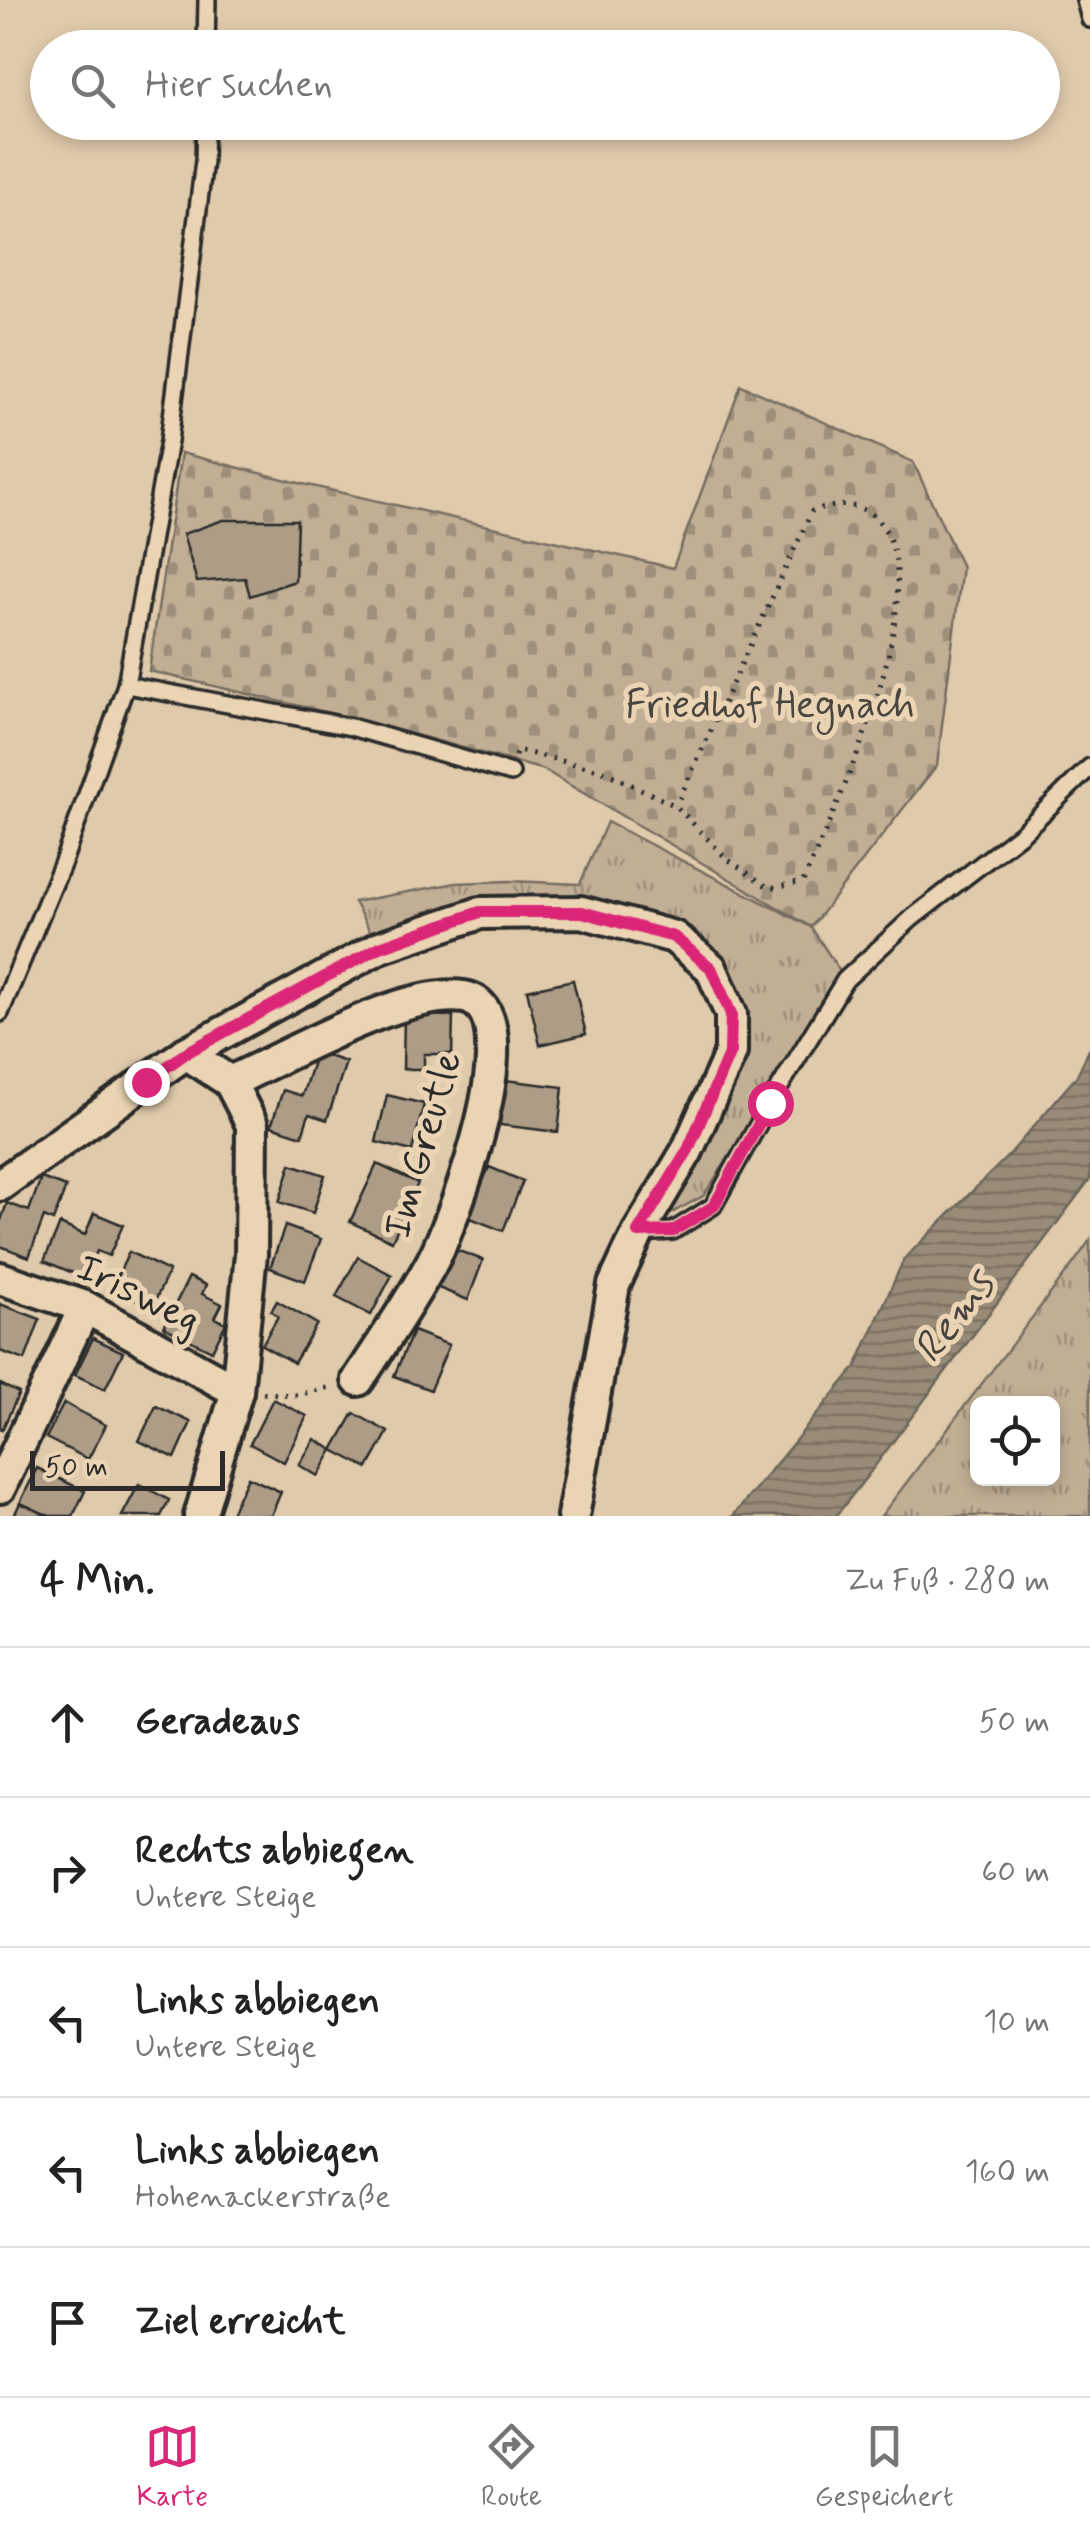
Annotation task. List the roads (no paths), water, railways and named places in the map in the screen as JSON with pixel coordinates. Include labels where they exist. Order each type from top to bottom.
[{"type":"street","points":[[0,1185],[186,1053],[380,947],[480,912],[582,912],[674,937],[711,968],[731,1014],[730,1052],[688,1150],[638,1232],[614,1285],[573,1516]]},
{"type":"street","name":"Im Greutle","points":[[230,1082],[372,1017],[432,996],[470,998],[488,1014],[494,1047],[492,1081],[470,1162],[433,1261],[358,1380]]},
{"type":"street","points":[[186,1053],[230,1082],[252,1125],[251,1254],[237,1391],[200,1516]]},
{"type":"street","name":"Irisweg","points":[[0,1278],[85,1307],[237,1391]]},
{"type":"street","points":[[0,1487],[85,1307]]},
{"type":"lane","points":[[206,30],[207,0]]},
{"type":"lane","points":[[1084,0],[1090,19]]},
{"type":"lane","points":[[0,1013],[63,862],[126,684],[169,441],[205,140]]},
{"type":"lane","points":[[126,684],[351,727],[510,773]]},
{"type":"lane","points":[[638,1232],[673,1231],[714,1206],[845,980],[912,918],[1022,833],[1090,767]]},
{"type":"water","name":"Rems","points":[[1090,1048],[1090,1179],[868,1475],[836,1516],[733,1516],[856,1367],[904,1259],[1008,1156],[1076,1077]]},
{"type":"park label","name":"Friedhof Hegnach","points":[[770,706]]}]
